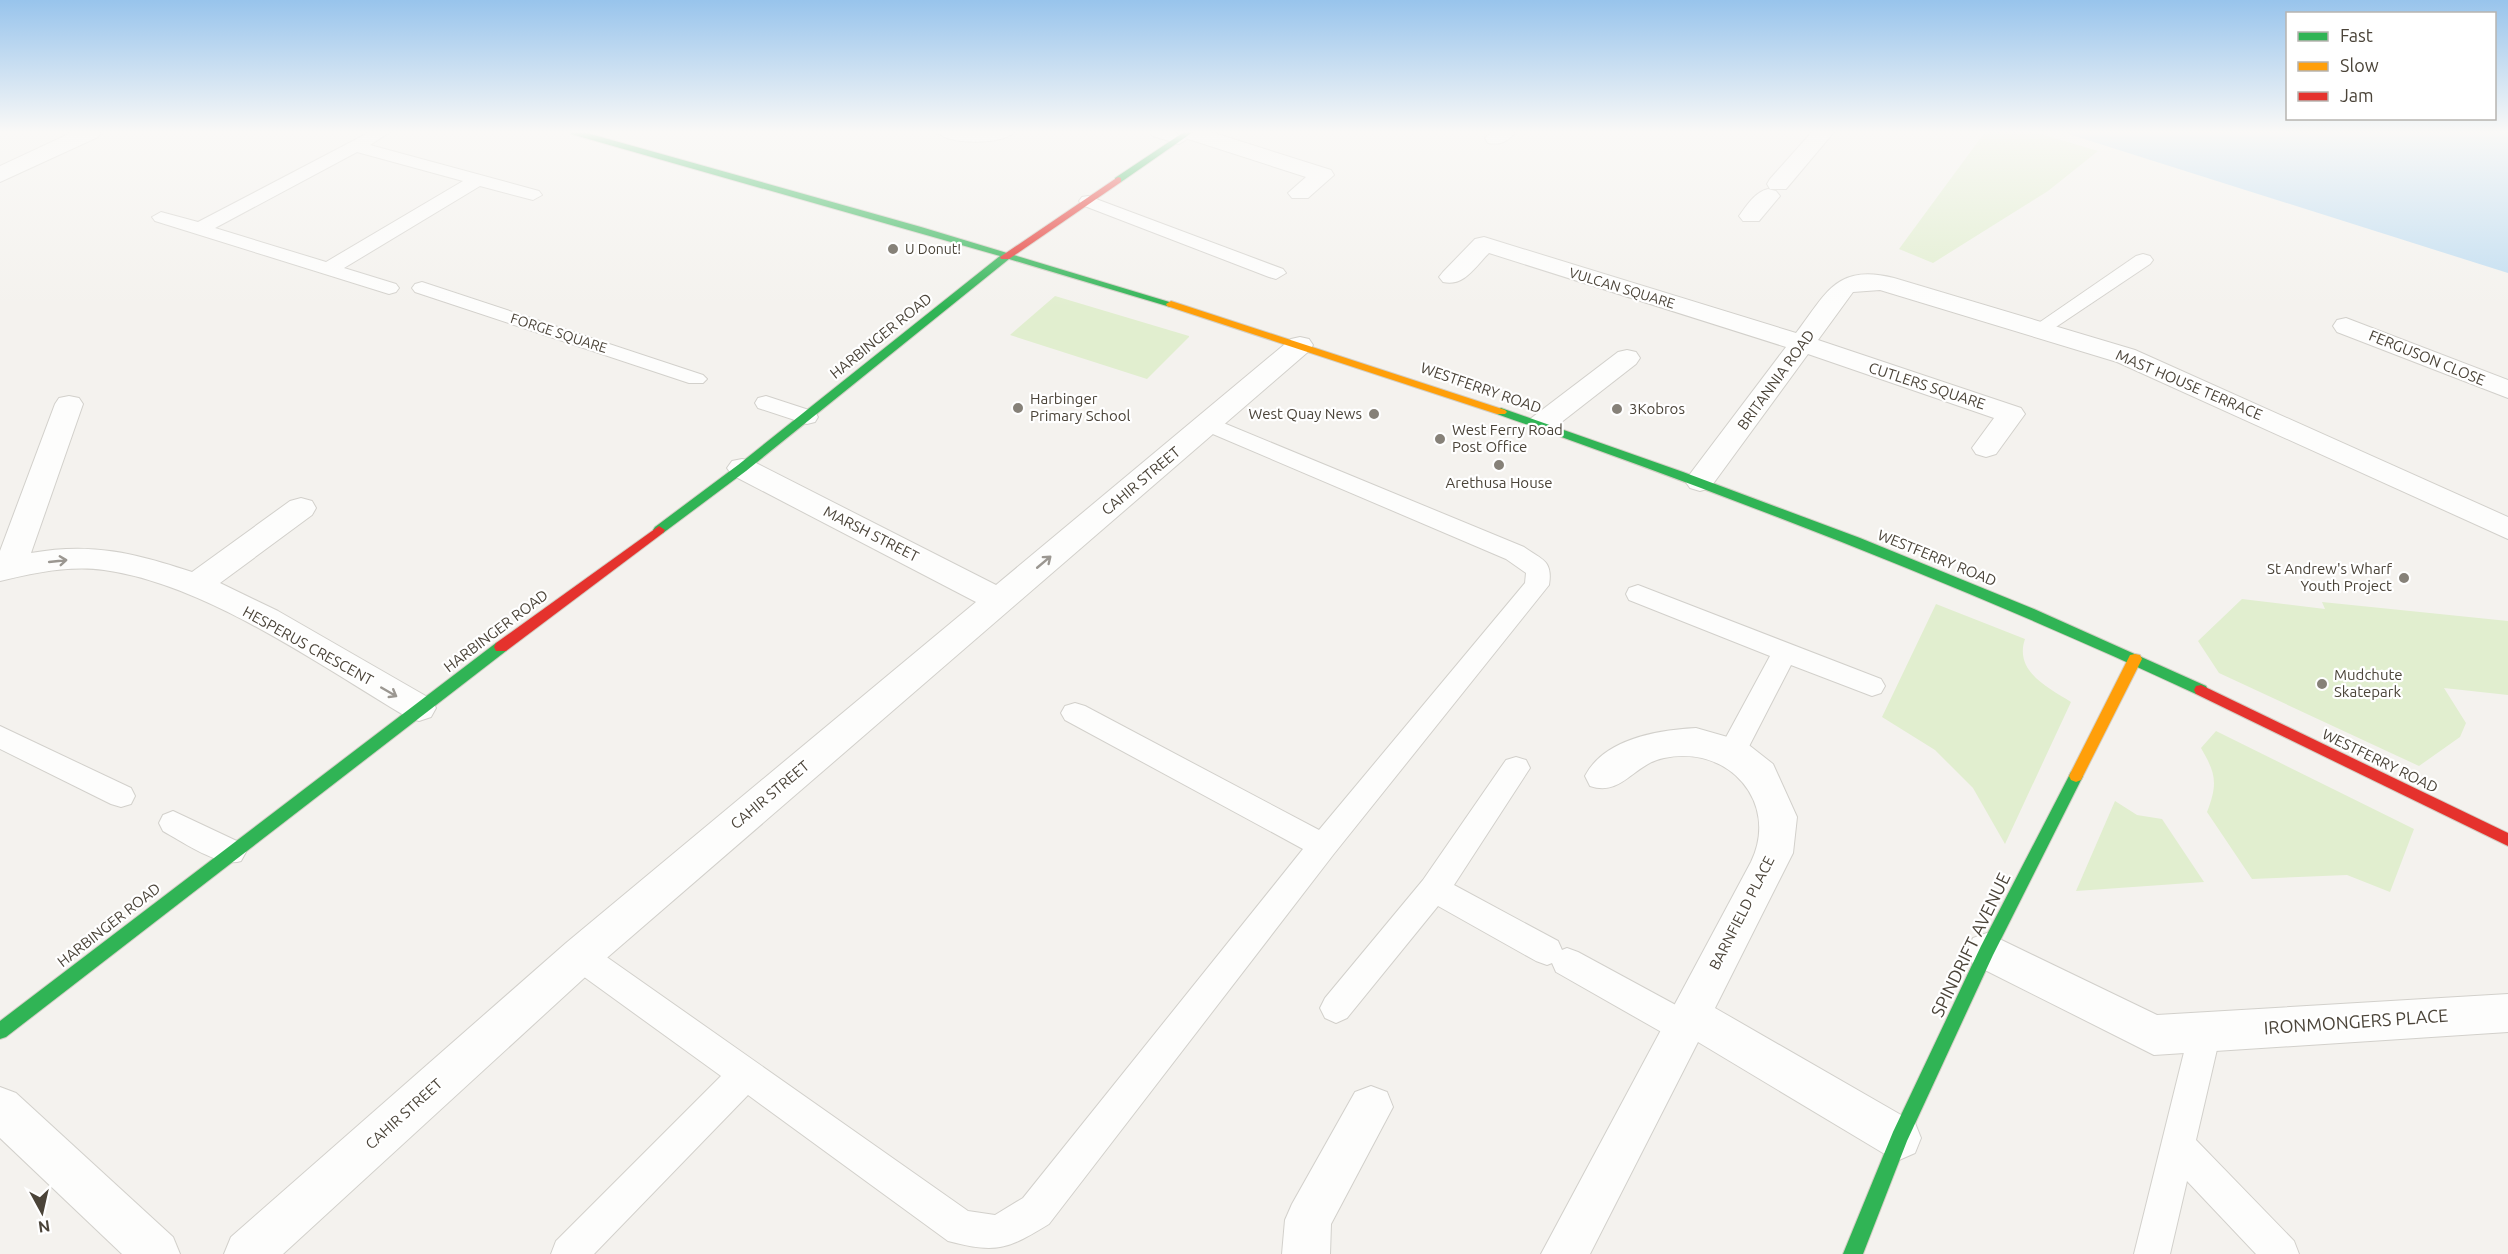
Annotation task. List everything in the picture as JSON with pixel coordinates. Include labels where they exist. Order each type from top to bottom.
[{"type":"main road","name":"WESTFERRY ROAD","points":[[783,191],[1009,254],[1300,345],[1700,481],[1936,574],[2135,659],[2508,840]]},
{"type":"main road","name":"HARBINGER ROAD","points":[[0,1030],[418,708],[742,468],[1009,254],[1103,191]]},
{"type":"main road","name":"SPINDRIFT AVENUE","points":[[1853,1254],[1899,1138],[1987,951],[2135,659]]},
{"type":"street","points":[[1751,216],[1773,191]]},
{"type":"street","name":"VULCAN SQUARE","points":[[1452,278],[1484,244],[1803,344]]},
{"type":"street","name":"MAST HOUSE TERRACE","points":[[1855,282],[1885,284],[2126,356],[2508,529]]},
{"type":"street","name":"BRITANNIA ROAD","points":[[1700,481],[1844,287],[1855,282]]},
{"type":"street","name":"FERGUSON CLOSE","points":[[2346,326],[2508,390]]},
{"type":"street","name":"CUTLERS SQUARE","points":[[1803,344],[2011,414],[1986,448]]},
{"type":"street","name":"CAHIR STREET","points":[[248,1254],[580,957],[1300,345]]},
{"type":"street","points":[[1540,425],[1627,357]]},
{"type":"street","name":"HESPERUS CRESCENT","points":[[5,569],[69,404]]},
{"type":"street","name":"MARSH STREET","points":[[742,468],[999,600]]},
{"type":"street","points":[[196,585],[301,508]]},
{"type":"street","name":"HESPERUS CRESCENT","points":[[5,569],[63,560],[103,559],[140,567],[196,585],[264,620],[418,708]]},
{"type":"street","name":"BARNFIELD PLACE","points":[[1565,1254],[1774,853],[1778,817],[1761,774],[1732,752],[1696,742],[1662,744],[1630,756],[1603,776]]},
{"type":"street","name":"IRONMONGERS PLACE","points":[[1987,951],[2154,1035],[2508,1013]]},
{"type":"street","points":[[1687,1021],[1899,1138]]},
{"type":"street","points":[[1306,1254],[1308,1220],[1371,1107]]},
{"type":"street","points":[[0,1108],[156,1254]]},
{"type":"lane","points":[[199,229],[271,191]]},
{"type":"lane","points":[[328,269],[460,191]]},
{"type":"lane","points":[[517,191],[534,195]]},
{"type":"lane","points":[[1088,201],[1276,273]]},
{"type":"lane","points":[[161,217],[390,288]]},
{"type":"lane","points":[[2040,329],[2143,260]]},
{"type":"lane","name":"FORGE SQUARE","points":[[422,288],[696,379]]},
{"type":"lane","points":[[766,403],[807,417]]},
{"type":"lane","points":[[580,957],[747,1073],[961,1228],[998,1234],[1036,1211],[1323,846],[1537,585],[1539,570],[1515,553],[1209,424]]},
{"type":"lane","points":[[1638,594],[1872,686]]},
{"type":"lane","points":[[1732,752],[1785,652]]},
{"type":"lane","points":[[1075,713],[1323,846]]},
{"type":"lane","points":[[0,737],[121,796]]},
{"type":"lane","points":[[1336,1008],[1434,889],[1516,768]]},
{"type":"lane","points":[[173,823],[231,852]]},
{"type":"lane","points":[[1434,889],[1557,957],[1687,1021]]},
{"type":"lane","points":[[2152,1254],[2205,1032]]},
{"type":"lane","points":[[568,1254],[747,1073]]},
{"type":"lane","points":[[2178,1146],[2281,1254]]},
{"type":"green space","points":[[1942,191],[2049,191],[1933,263],[1899,249]]},
{"type":"green space","points":[[1055,296],[1189,337],[1147,379],[1010,335]]},
{"type":"green space","name":"Mudchute Skatepark","points":[[2242,599],[2325,609],[2322,602],[2508,621],[2508,695],[2444,688],[2466,723],[2460,737],[2419,766],[2219,673],[2198,641]]},
{"type":"green space","points":[[1936,604],[2025,639],[2024,660],[2028,669],[2043,684],[2071,702],[2005,844],[1973,788],[1935,750],[1882,717]]},
{"type":"green space","points":[[2216,731],[2414,829],[2390,892],[2347,875],[2252,879],[2207,812],[2213,793],[2214,779],[2201,748]]},
{"type":"green space","points":[[2115,801],[2137,815],[2162,819],[2204,882],[2076,891]]},
{"type":"water","points":[[2247,191],[2508,191],[2508,273]]},
{"type":"traffic: fast","points":[[782,191],[1171,304]]},
{"type":"traffic: fast","points":[[659,530],[742,468],[1005,257]]},
{"type":"traffic: fast","points":[[1501,412],[1856,541],[2116,650],[2201,690]]},
{"type":"traffic: fast","points":[[0,1031],[501,647]]},
{"type":"traffic: fast","points":[[1853,1254],[1899,1138],[1987,951],[2076,776]]},
{"type":"traffic: slow","points":[[1171,304],[1501,412]]},
{"type":"traffic: slow","points":[[2076,776],[2135,659]]},
{"type":"traffic: jam","points":[[1005,257],[1103,191]]},
{"type":"traffic: jam","points":[[501,647],[659,530]]},
{"type":"traffic: jam","points":[[2201,690],[2508,840]]},
{"type":"place","name":"U Donut!","points":[[893,249]]},
{"type":"place","name":"Harbinger Primary School","points":[[1018,408]]},
{"type":"place","name":"3Kobros","points":[[1617,409]]},
{"type":"place","name":"West Quay News","points":[[1374,414]]},
{"type":"place","name":"West Ferry Road Post Office","points":[[1440,439]]},
{"type":"place","name":"Arethusa House","points":[[1499,465]]},
{"type":"place","name":"St Andrew's Wharf Youth Project","points":[[2404,578]]},
{"type":"place","name":"Mudchute Skatepark","points":[[2322,684]]}]
